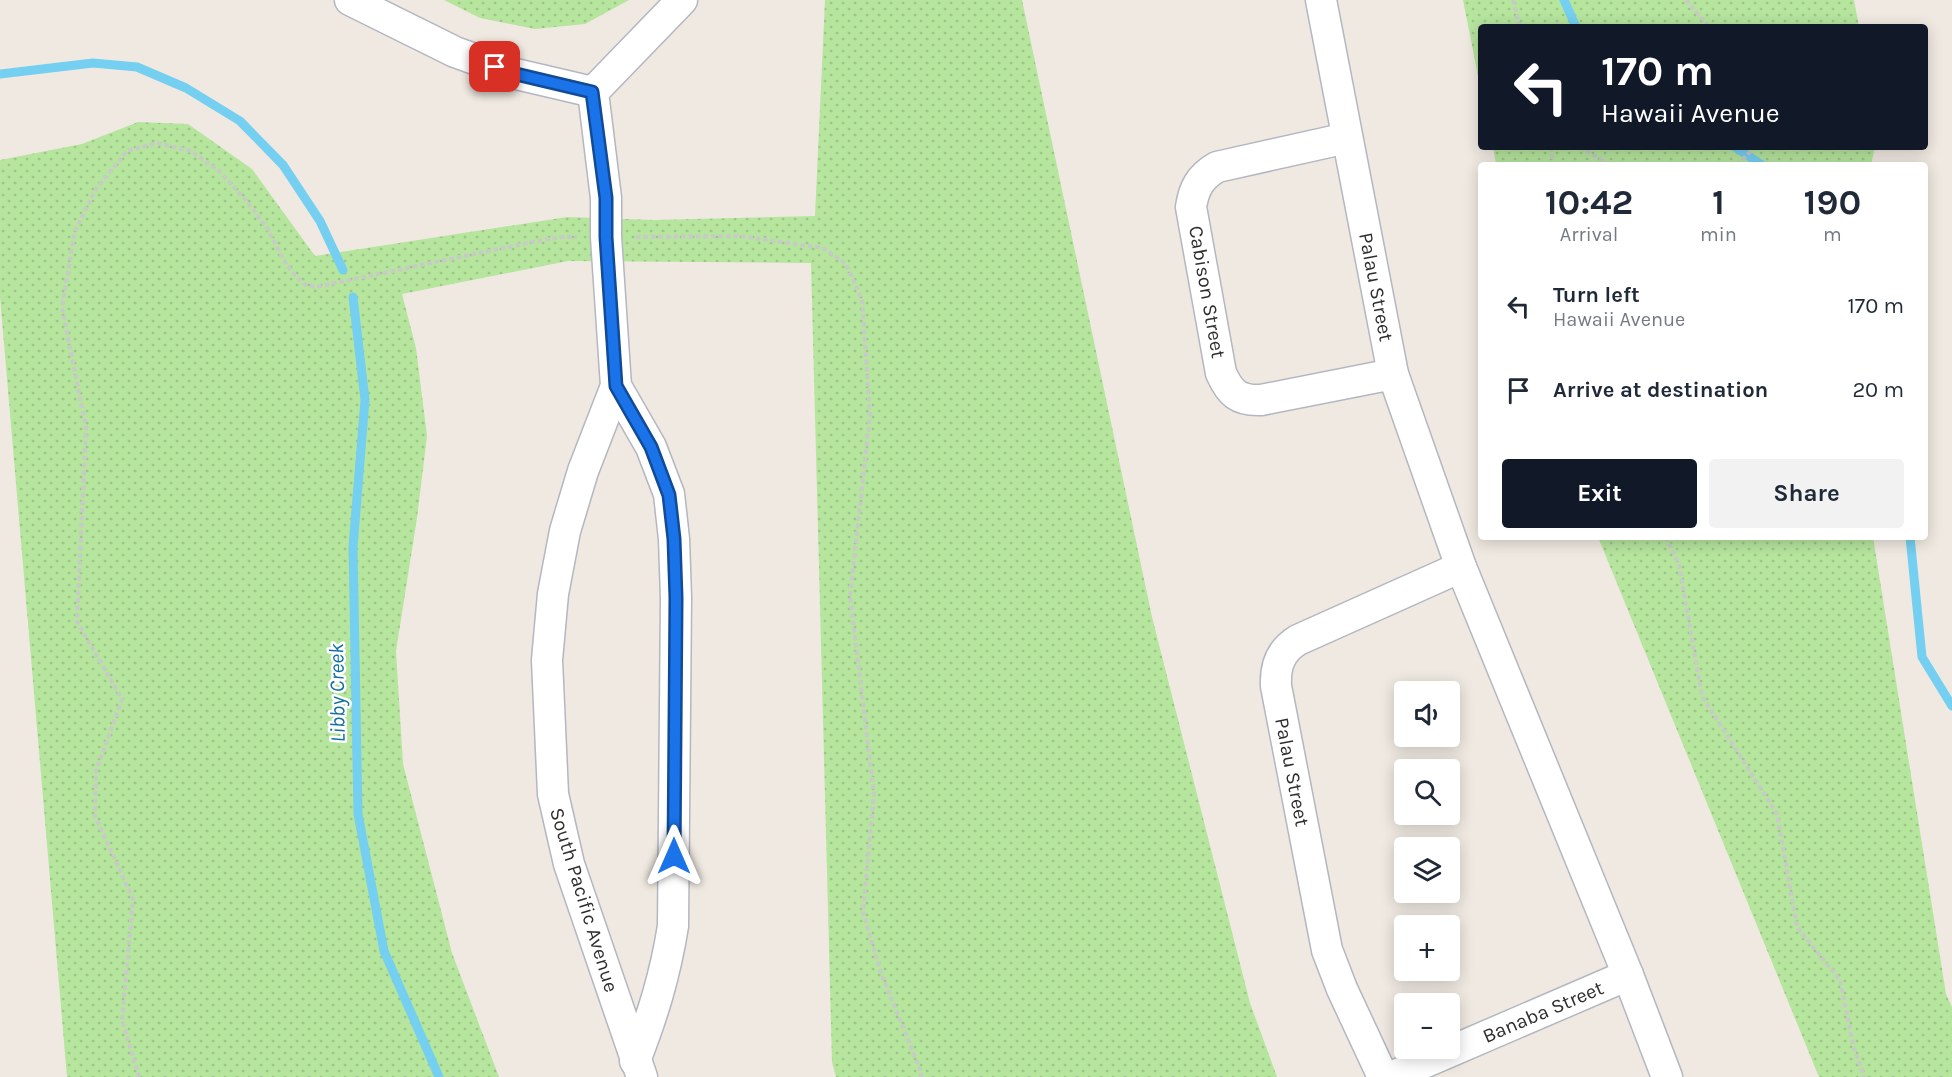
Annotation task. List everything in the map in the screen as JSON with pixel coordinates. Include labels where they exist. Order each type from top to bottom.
[{"type":"street","points":[[350,0],[455,52],[516,74],[592,92],[682,0]]},
{"type":"street","name":"Palau Street","points":[[1320,0],[1393,374],[1461,567],[1628,975],[1667,1077]]},
{"type":"street","name":"South Pacific Avenue","points":[[592,92],[606,198],[606,237],[616,386],[583,471],[565,531],[553,594],[547,660],[553,794],[569,864],[638,1069]]},
{"type":"street","name":"Cabison Street","points":[[1347,138],[1217,167],[1206,174],[1198,184],[1191,207],[1221,373],[1227,387],[1238,397],[1248,400],[1261,400],[1393,374]]},
{"type":"street","name":"South Pacific Avenue","points":[[616,386],[651,447],[669,495],[674,551],[673,926],[666,968],[638,1069]]},
{"type":"street","name":"Palau Street","points":[[1383,1077],[1342,989],[1327,950],[1276,687],[1277,664],[1289,645],[1298,640],[1461,567]]},
{"type":"street","name":"Banaba Street","points":[[1391,1077],[1628,975]]},
{"type":"path","points":[[1513,0],[1519,24]]},
{"type":"path","points":[[1686,0],[1706,24]]},
{"type":"path","points":[[139,1077],[122,1020],[133,899],[94,816],[96,771],[122,699],[78,622],[86,428],[62,308],[75,231],[96,189],[127,151],[157,143],[191,151],[219,171],[245,199],[267,228],[286,264],[296,276],[304,284],[316,287],[552,238],[740,236],[823,248],[846,264],[862,300],[870,415],[850,596],[874,794],[863,912],[880,970],[921,1077]]},
{"type":"path","points":[[1585,150],[1605,162]]},
{"type":"path","points":[[1740,162],[1752,150]]},
{"type":"path","points":[[1667,540],[1679,565],[1702,696],[1777,814],[1797,927],[1840,980],[1854,1048],[1864,1077]]},
{"type":"green space","points":[[444,0],[629,0],[585,24],[535,29],[480,18]]},
{"type":"green space","points":[[825,0],[1022,0],[1152,617],[1250,1003],[1277,1077],[836,1077],[832,1062],[811,263],[568,261],[402,294],[416,348],[427,436],[417,518],[396,651],[403,764],[452,953],[499,1077],[67,1077],[0,297],[0,160],[82,144],[138,122],[188,124],[252,169],[315,256],[567,217],[655,220],[815,216]]},
{"type":"green space","points":[[1463,0],[1854,0],[1858,24],[1478,24],[1478,76]]},
{"type":"green space","points":[[1494,150],[1874,150],[1872,162],[1496,162]]},
{"type":"green space","points":[[1599,540],[1873,540],[1946,994],[1952,1007],[1952,1077],[1819,1077]]},
{"type":"waterway","points":[[1564,0],[1575,24]]},
{"type":"waterway","name":"Libby Creek","points":[[0,74],[93,63],[137,67],[186,88],[240,121],[283,165],[320,221],[343,270]]},
{"type":"waterway","points":[[1740,150],[1758,162]]},
{"type":"waterway","name":"Libby Creek","points":[[353,297],[365,400],[353,547],[358,814],[384,951],[439,1077]]},
{"type":"waterway","points":[[1910,540],[1922,657],[1952,706]]},
{"type":"route","points":[[495,67],[592,92],[606,198],[606,237],[616,386],[651,447],[669,495],[674,539],[676,598],[674,856]]}]
